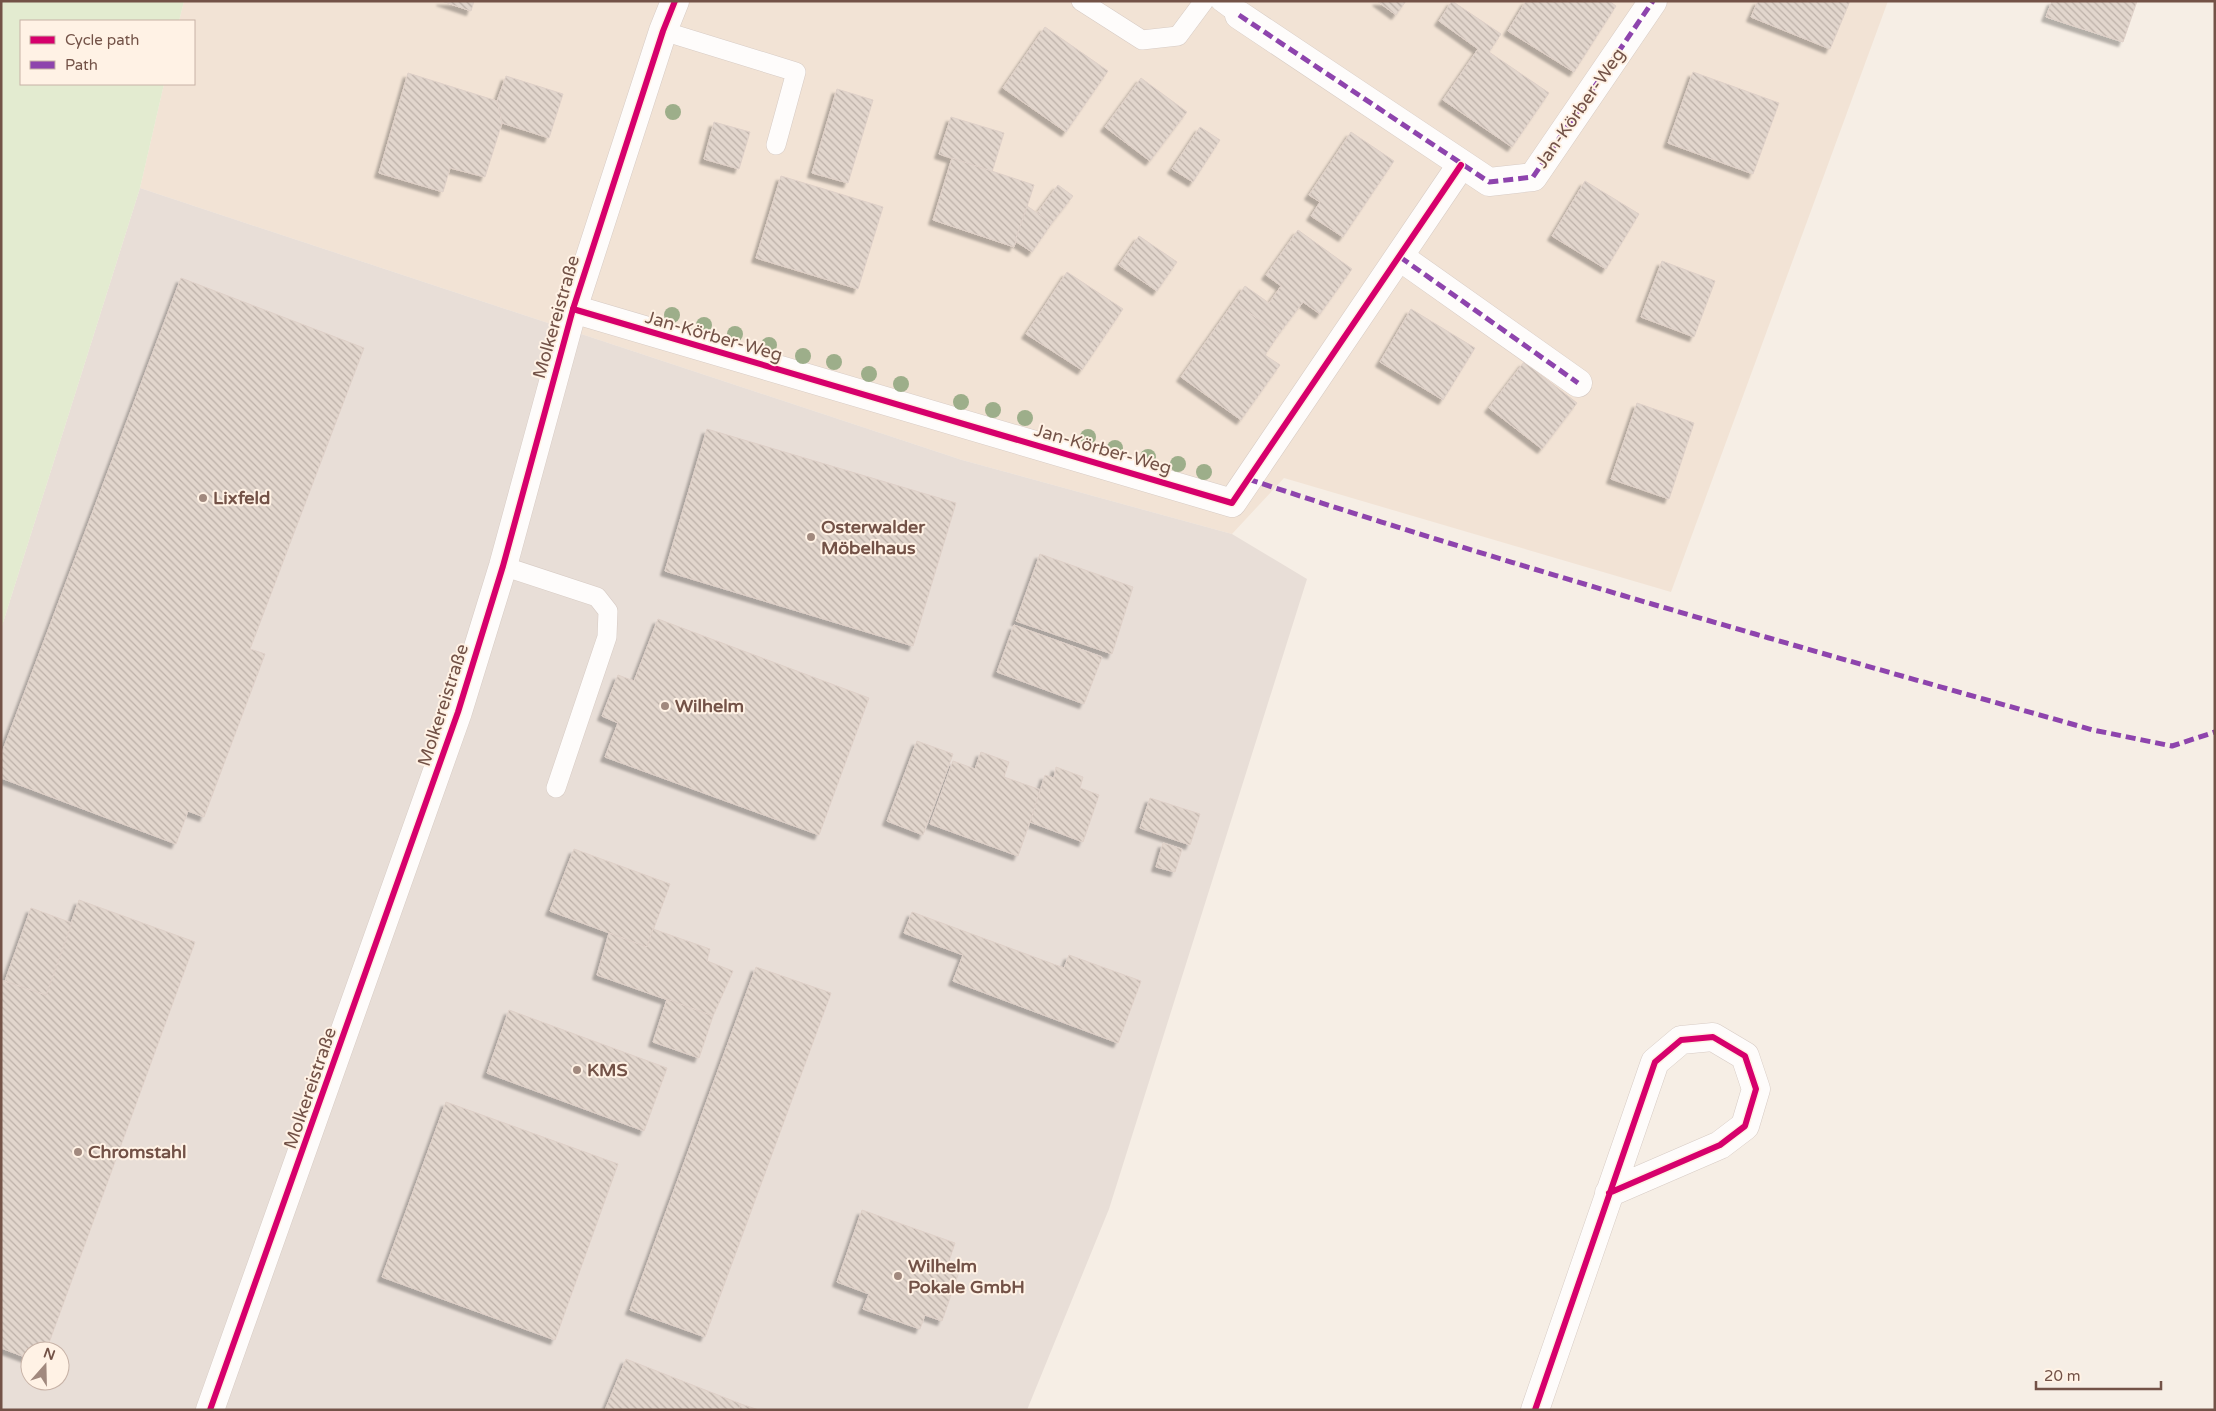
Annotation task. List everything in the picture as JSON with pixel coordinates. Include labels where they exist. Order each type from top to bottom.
[{"type":"street","name":"Molkereistraße","points":[[210,1410],[456,719],[502,566],[573,309],[663,30],[675,1]]},
{"type":"street","name":"Jan-Körber-Weg","points":[[1230,8],[1461,165],[1489,182],[1532,177],[1654,1]]},
{"type":"street","name":"Jan-Körber-Weg","points":[[573,309],[1232,503],[1461,165]]},
{"type":"street","points":[[1400,257],[1578,383]]},
{"type":"street","points":[[1535,1410],[1609,1193],[1655,1062],[1681,1040],[1713,1037],[1745,1056],[1756,1089],[1745,1126],[1720,1145],[1609,1193]]},
{"type":"lane","points":[[1081,1],[1142,40],[1178,36],[1204,1]]},
{"type":"lane","points":[[663,30],[796,72],[776,145]]},
{"type":"lane","points":[[502,566],[597,597],[608,611],[607,637],[556,788]]},
{"type":"shaded area","points":[[184,1],[1888,1],[1671,592],[1284,478],[1232,534],[962,460],[140,188],[164,85],[195,85],[195,20],[179,20]]},
{"type":"shaded area","points":[[140,188],[962,460],[1232,534],[1307,579],[1109,1209],[1027,1410],[1,1410],[1,629]]},
{"type":"green space","points":[[1,1],[184,1],[179,20],[20,20],[20,85],[164,85],[140,188],[1,629]]},
{"type":"building","points":[[441,1],[474,1],[471,11]]},
{"type":"building","points":[[1377,1],[1406,1],[1396,15]]},
{"type":"building","points":[[1452,1],[1501,34],[1489,52],[1549,93],[1512,147],[1443,100],[1478,49],[1439,21]]},
{"type":"building","points":[[1526,1],[1609,1],[1616,6],[1574,72],[1508,31]]},
{"type":"building","points":[[1758,1],[1850,1],[1830,49],[1751,17]]},
{"type":"building","points":[[2052,1],[2137,1],[2123,42],[2046,17]]},
{"type":"building","points":[[1045,27],[1108,71],[1066,132],[1003,88]]},
{"type":"building","points":[[1693,72],[1779,103],[1753,174],[1668,143]]},
{"type":"building","points":[[408,73],[497,101],[502,123],[485,177],[450,168],[443,192],[379,173]]},
{"type":"building","points":[[506,76],[563,94],[549,138],[502,123],[497,101]]},
{"type":"building","points":[[1141,78],[1187,112],[1150,161],[1105,127]]},
{"type":"building","points":[[837,89],[873,100],[848,183],[812,173]]},
{"type":"building","points":[[951,117],[1004,133],[992,172],[939,154]]},
{"type":"building","points":[[714,122],[750,132],[739,169],[704,159]]},
{"type":"building","points":[[1200,127],[1220,140],[1193,182],[1172,169]]},
{"type":"building","points":[[1351,132],[1394,161],[1343,237],[1311,216],[1320,202],[1309,195]]},
{"type":"building","points":[[952,158],[1034,185],[1014,247],[933,220]]},
{"type":"building","points":[[781,176],[883,207],[858,289],[756,258]]},
{"type":"building","points":[[1585,181],[1639,214],[1606,269],[1552,236]]},
{"type":"building","points":[[1058,185],[1073,196],[1052,223],[1037,213]]},
{"type":"building","points":[[1027,206],[1052,223],[1032,252],[1015,241]]},
{"type":"building","points":[[1298,230],[1352,269],[1320,314],[1303,302],[1279,334],[1234,302],[1245,286],[1269,303],[1281,286],[1266,275]]},
{"type":"building","points":[[1139,236],[1177,262],[1157,291],[1119,265]]},
{"type":"building","points":[[1662,261],[1715,281],[1694,337],[1641,317]]},
{"type":"building","points":[[1067,272],[1123,309],[1082,370],[1026,334]]},
{"type":"building","name":"Lixfeld","points":[[181,278],[364,348],[250,649],[265,654],[204,817],[188,811],[176,844],[1,778],[1,755]]},
{"type":"building","points":[[1234,302],[1279,334],[1265,355],[1280,365],[1241,420],[1181,377]]},
{"type":"building","points":[[1411,309],[1475,348],[1443,400],[1380,362]]},
{"type":"building","points":[[1524,362],[1577,403],[1542,449],[1489,408]]},
{"type":"building","points":[[1637,403],[1694,423],[1669,499],[1611,479]]},
{"type":"building","name":"Osterwalder Möbelhaus","points":[[707,429],[956,503],[913,646],[665,571]]},
{"type":"building","points":[[1040,554],[1133,587],[1112,654],[1016,621]]},
{"type":"building","points":[[658,619],[869,698],[819,835],[605,757],[618,723],[602,716],[618,675],[634,681]]},
{"type":"building","points":[[1014,625],[1102,657],[1084,704],[997,672]]},
{"type":"building","points":[[917,741],[953,754],[923,835],[887,821]]},
{"type":"building","points":[[981,752],[1009,762],[1004,777],[1041,790],[1018,856],[930,824],[953,761],[975,769]]},
{"type":"building","points":[[1056,767],[1083,777],[1080,788],[1099,795],[1083,842],[1030,822],[1045,775],[1054,778]]},
{"type":"building","points":[[1150,798],[1200,814],[1190,845],[1140,828]]},
{"type":"building","points":[[1163,843],[1182,849],[1175,872],[1156,867]]},
{"type":"building","points":[[574,849],[670,884],[647,947],[550,911]]},
{"type":"building","points":[[79,900],[195,942],[50,1341],[20,1341],[20,1355],[1,1348],[1,980],[46,995]]},
{"type":"building","points":[[31,908],[72,923],[46,995],[5,981]]},
{"type":"building","points":[[912,912],[1064,968],[1069,955],[1141,981],[1118,1043],[953,981],[963,955],[904,933]]},
{"type":"building","points":[[653,929],[710,949],[707,961],[733,971],[713,1016],[597,975],[609,933],[647,947]]},
{"type":"building","points":[[756,967],[831,993],[705,1337],[630,1310]]},
{"type":"building","points":[[667,999],[713,1016],[699,1058],[653,1042]]},
{"type":"building","name":"KMS","points":[[509,1010],[667,1068],[644,1131],[487,1073]]},
{"type":"building","points":[[446,1102],[618,1164],[555,1340],[382,1277]]},
{"type":"building","name":"Wilhelm Pokale GmbH","points":[[862,1210],[955,1243],[948,1264],[960,1269],[942,1321],[925,1315],[920,1329],[863,1309],[869,1294],[837,1282]]},
{"type":"building","points":[[626,1359],[741,1404],[739,1410],[605,1410]]},
{"type":"building","points":[[741,1404],[759,1410],[739,1410]]},
{"type":"marked path","points":[[1239,15],[1489,182],[1533,177],[1653,1]]},
{"type":"marked path","points":[[1400,257],[1578,383]]},
{"type":"marked path","points":[[1248,479],[1563,578],[2093,730],[2172,746],[2215,732]]},
{"type":"cycle path","points":[[210,1410],[458,712],[503,566],[573,309],[663,31],[675,1]]},
{"type":"cycle path","points":[[573,309],[1232,503],[1461,165]]},
{"type":"cycle path","points":[[1535,1410],[1655,1062],[1681,1040],[1713,1037],[1745,1056],[1756,1089],[1745,1126],[1720,1145],[1609,1193]]},
{"type":"place","name":"Lixfeld","points":[[203,498]]},
{"type":"place","name":"Osterwalder Möbelhaus","points":[[811,537]]},
{"type":"place","name":"Wilhelm","points":[[665,706]]},
{"type":"place","name":"KMS","points":[[577,1070]]},
{"type":"place","name":"Chromstahl","points":[[78,1152]]},
{"type":"place","name":"Wilhelm Pokale GmbH","points":[[898,1276]]}]
